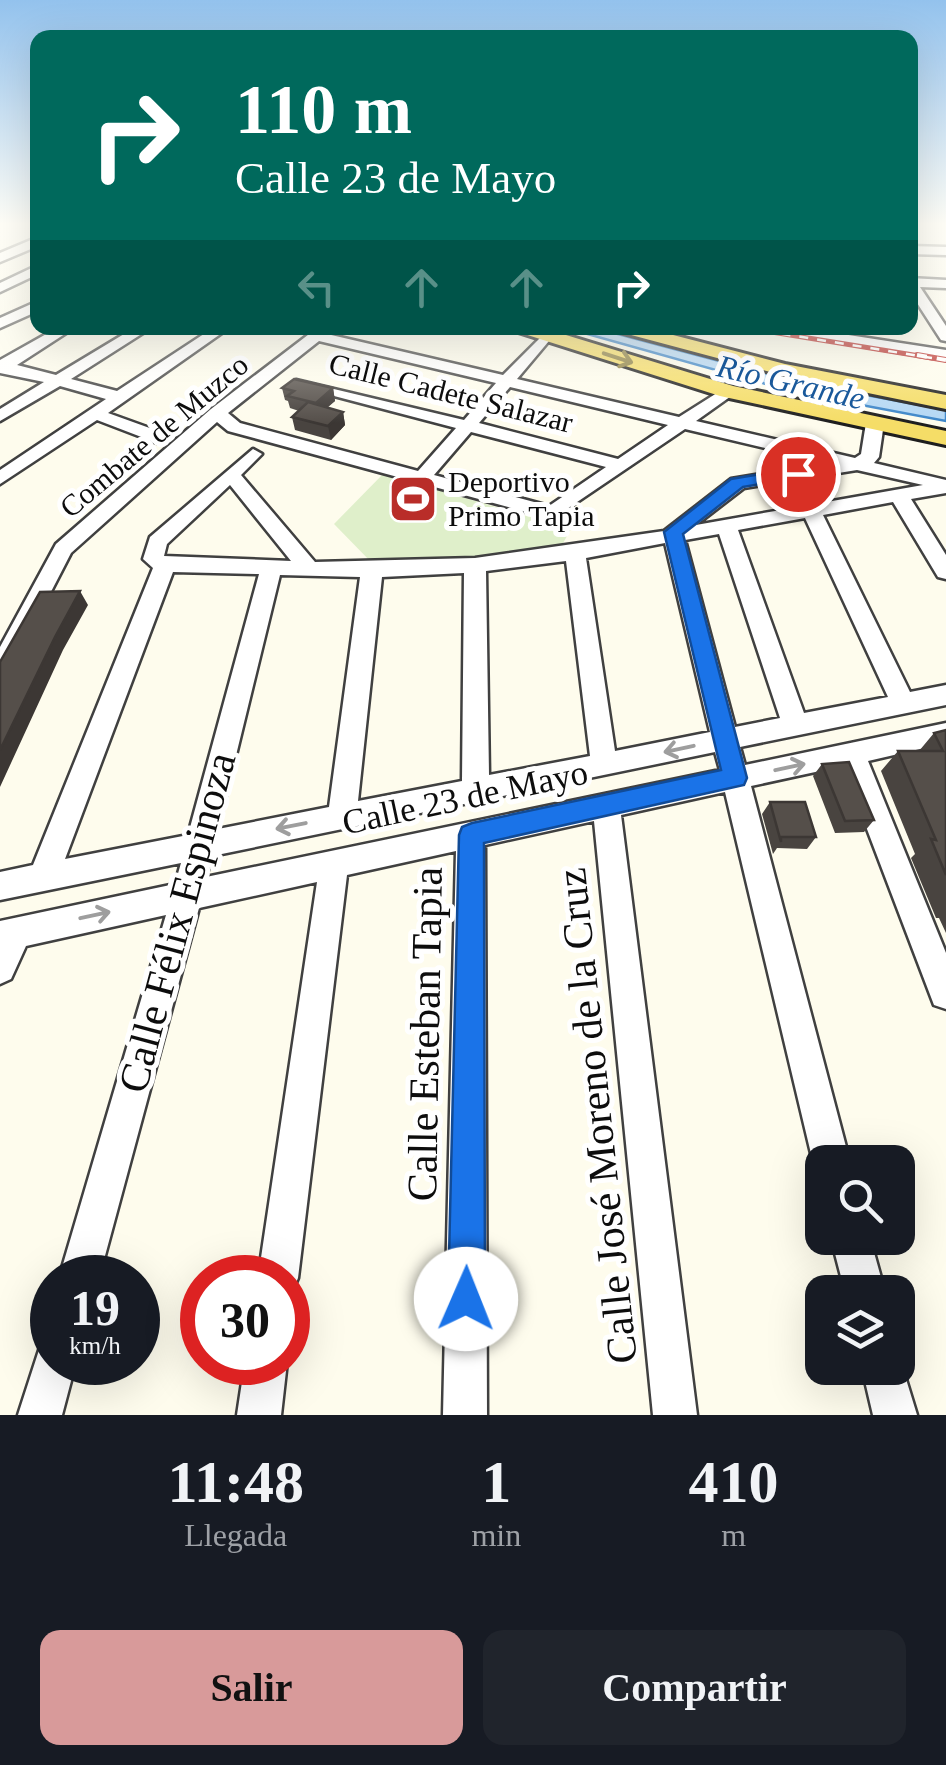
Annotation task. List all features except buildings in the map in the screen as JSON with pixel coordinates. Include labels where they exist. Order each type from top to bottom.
[{"type":"main road","points":[[547,335],[728,391],[946,438]]},
{"type":"main road","points":[[650,335],[864,388],[946,402]]},
{"type":"street","points":[[918,293],[940,320],[946,336]]},
{"type":"street","points":[[0,324],[30,308]]},
{"type":"street","points":[[1,366],[56,335]]},
{"type":"street","points":[[0,416],[133,335]]},
{"type":"street","points":[[0,478],[212,335]]},
{"type":"street","name":"Combate de Muzco","points":[[0,669],[63,549],[217,413],[317,335]]},
{"type":"street","points":[[338,335],[864,460],[946,474]]},
{"type":"street","points":[[421,479],[547,335]]},
{"type":"street","points":[[822,335],[946,355]]},
{"type":"street","points":[[1,366],[119,398]]},
{"type":"street","name":"Calle Cadete Salazar","points":[[268,375],[619,465]]},
{"type":"street","points":[[217,413],[234,427],[552,513],[728,391]]},
{"type":"street","points":[[95,414],[164,439]]},
{"type":"street","points":[[864,460],[876,424]]},
{"type":"street","points":[[42,878],[159,562],[157,542],[252,454]]},
{"type":"street","points":[[673,532],[738,483],[864,460],[946,486]]},
{"type":"street","points":[[232,476],[307,566]]},
{"type":"street","points":[[159,562],[372,570],[474,565],[575,553],[673,532],[812,513],[946,486]]},
{"type":"street","points":[[900,497],[946,572]]},
{"type":"street","points":[[812,513],[904,703]]},
{"type":"street","points":[[727,526],[795,725]]},
{"type":"street","points":[[673,532],[828,1145]]},
{"type":"street","points":[[575,553],[604,764]]},
{"type":"street","points":[[474,565],[476,788]]},
{"type":"street","name":"Calle Félix Espinoza","points":[[85,1255],[187,895],[272,566]]},
{"type":"street","points":[[342,816],[372,570]]},
{"type":"street","name":"Calle 23 de Mayo","points":[[0,886],[946,695]]},
{"type":"street","name":"Calle 23 de Mayo","points":[[8,934],[946,733]]},
{"type":"street","points":[[852,754],[946,993]]},
{"type":"street","name":"Calle José Moreno de la Cruz","points":[[606,806],[675,1415]]},
{"type":"street","name":"Calle Esteban Tapia","points":[[465,1415],[472,835]]},
{"type":"street","points":[[281,1255],[334,864]]},
{"type":"street","points":[[0,968],[8,934]]},
{"type":"street","points":[[40,1415],[48,1385]]},
{"type":"street","points":[[259,1415],[263,1385]]},
{"type":"street","points":[[888,1385],[895,1415]]},
{"type":"green space","name":"Deportivo Primo Tapia","points":[[383,474],[571,529],[558,552],[474,562],[373,564],[334,524]]},
{"type":"water","name":"Río Grande","points":[[591,335],[621,335],[802,383],[946,410],[946,421],[798,393]]},
{"type":"railway","points":[[789,335],[932,358]]},
{"type":"railway","points":[[917,355],[946,360]]},
{"type":"place","name":"Deportivo Primo Tapia","points":[[413,499]]},
{"type":"route","points":[[466,1299],[472,835],[735,778],[673,532],[738,483],[798,474]]}]
